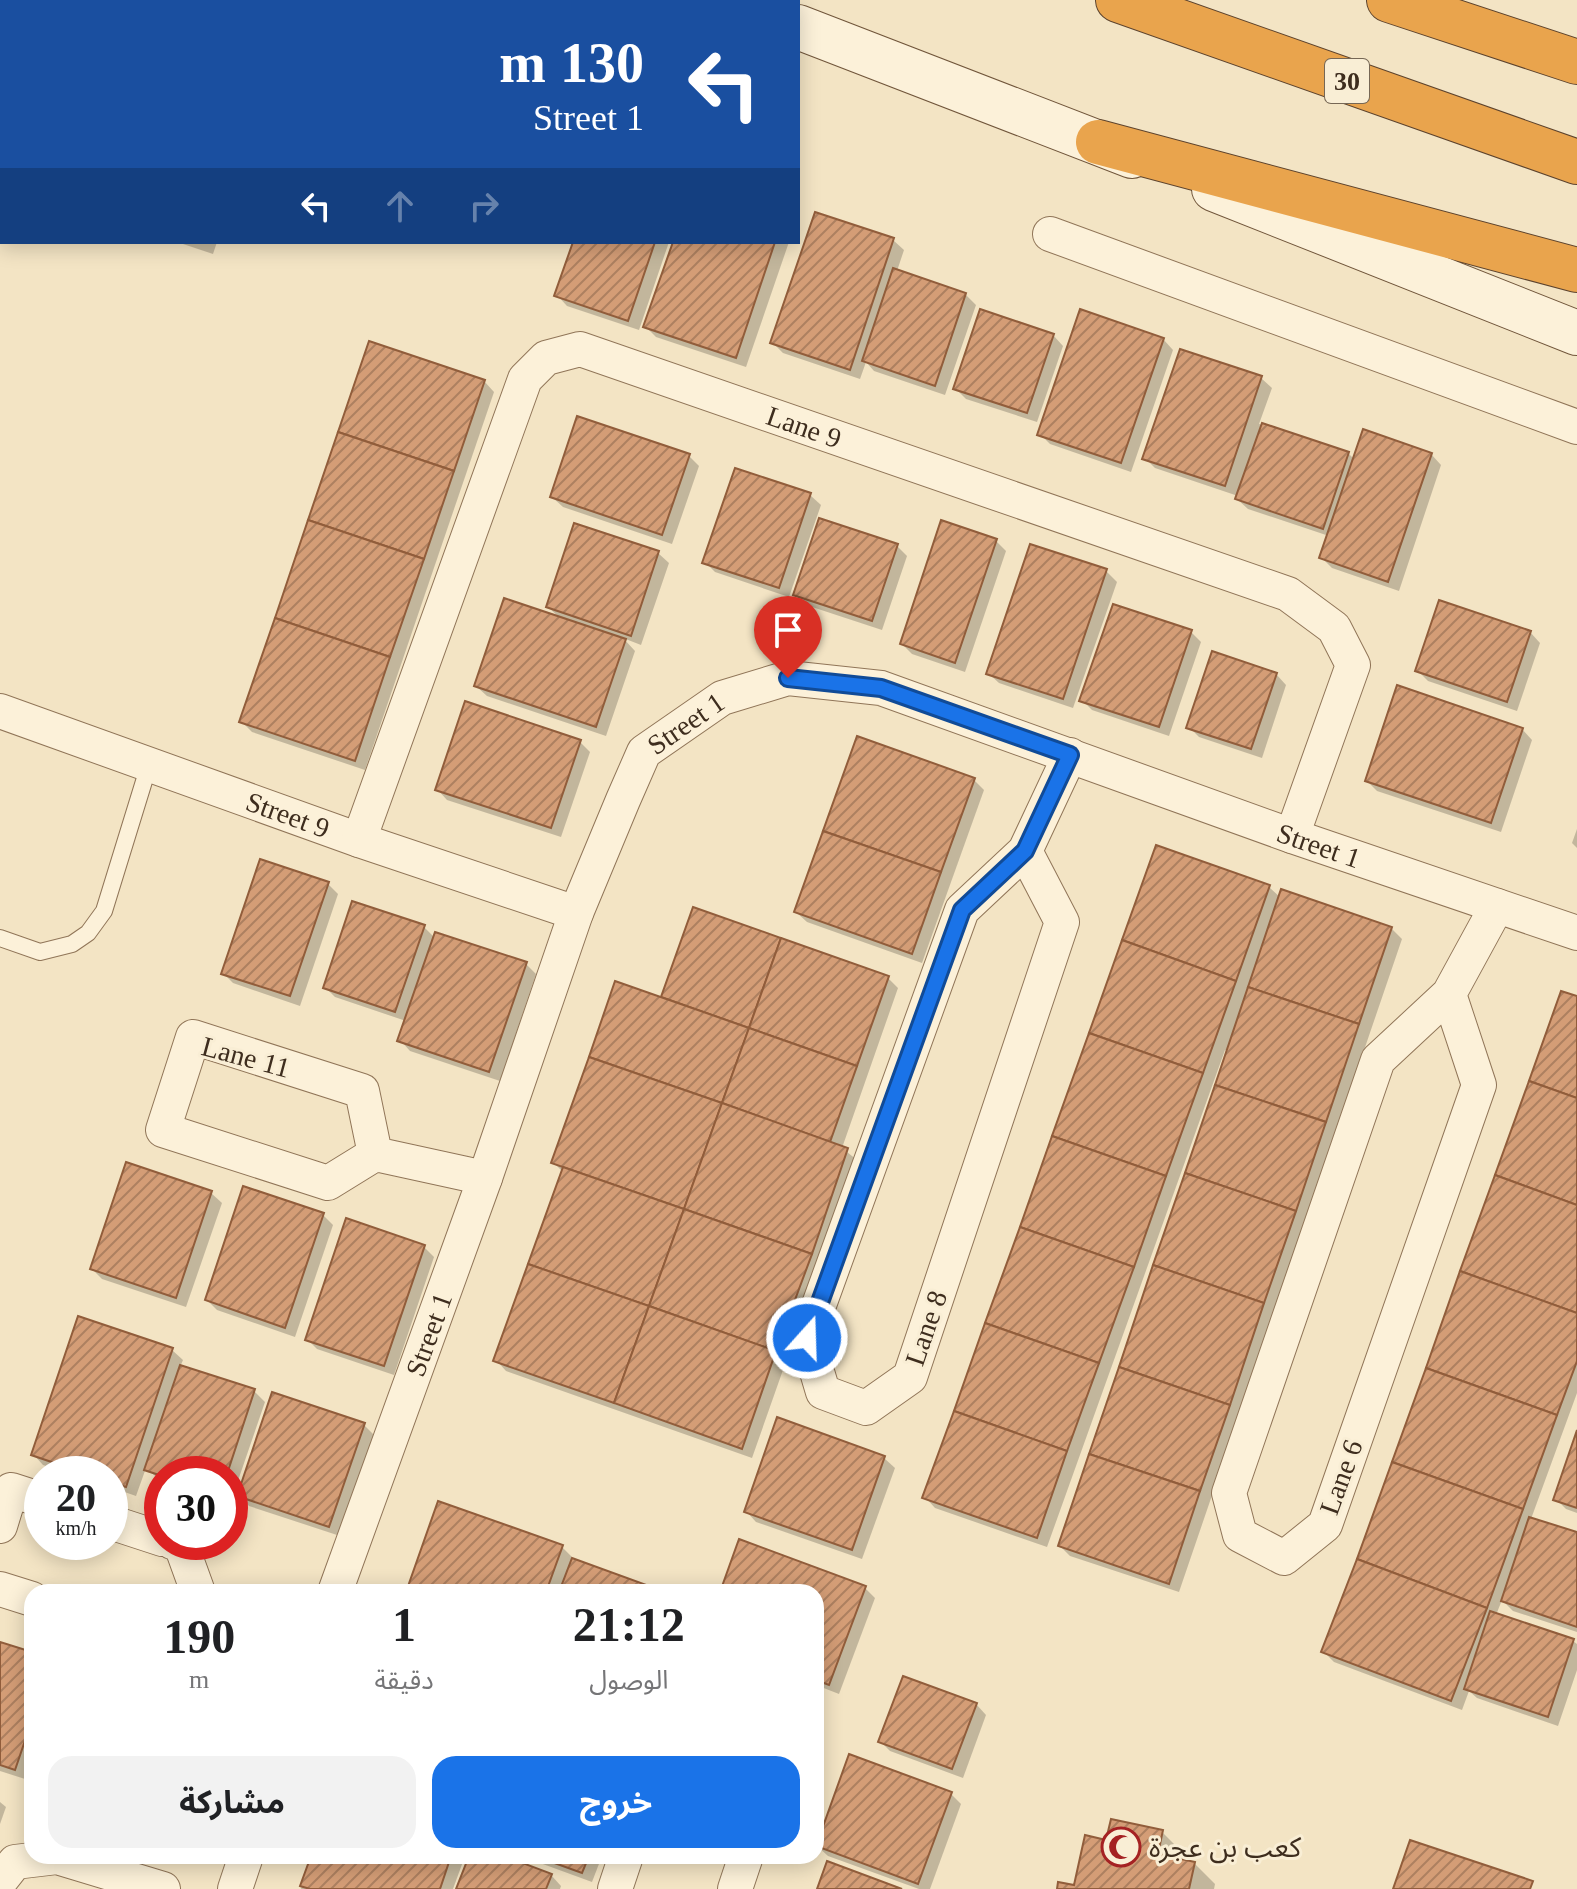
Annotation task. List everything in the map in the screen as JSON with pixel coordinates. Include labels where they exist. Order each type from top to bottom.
[{"type":"highway","name":"30","points":[[1118,0],[1577,162]]},
{"type":"highway","points":[[1389,0],[1577,62]]},
{"type":"highway","points":[[1098,142],[1577,270]]},
{"type":"main road","points":[[800,28],[1098,142],[1577,333]]},
{"type":"street","points":[[1050,234],[1577,427]]},
{"type":"street","name":"Lane 9","points":[[359,840],[525,379],[546,358],[580,349],[1288,594],[1334,628],[1353,665],[1292,836]]},
{"type":"street","name":"Street 1","points":[[338,1584],[485,1178],[576,913],[644,752],[722,698],[788,678],[881,688],[1292,836],[1577,933]]},
{"type":"street","name":"Street 9","points":[[0,711],[359,840],[576,913]]},
{"type":"street","name":"Lane 8","points":[[1025,851],[1062,922],[910,1377],[866,1408],[823,1392],[807,1338],[962,910],[1025,851],[1070,755]]},
{"type":"street","name":"Lane 6","points":[[1449,994],[1479,1085],[1325,1525],[1284,1558],[1240,1535],[1229,1493],[1378,1060],[1449,994],[1497,906]]},
{"type":"street","name":"Lane 11","points":[[193,1037],[362,1091],[375,1154],[328,1183],[163,1130],[193,1037]]},
{"type":"street","points":[[375,1154],[485,1178]]},
{"type":"street","points":[[0,1526],[11,1490],[24,1494]]},
{"type":"street","points":[[186,1560],[195,1584]]},
{"type":"street","points":[[0,1589],[24,1596]]},
{"type":"street","points":[[0,1881],[15,1862],[24,1861]]},
{"type":"street","points":[[80,1864],[163,1889]]},
{"type":"street","points":[[235,1889],[243,1864]]},
{"type":"street","points":[[615,1889],[623,1864]]},
{"type":"street","points":[[735,1889],[743,1864]]},
{"type":"lane","points":[[800,39],[934,78]]},
{"type":"lane","points":[[0,938],[40,952],[72,944],[88,933],[104,911],[149,765]]},
{"type":"building","points":[[815,212],[894,238],[850,370],[770,343]]},
{"type":"building","points":[[572,244],[654,244],[628,321],[554,296]]},
{"type":"building","points":[[672,244],[774,244],[736,358],[643,327]]},
{"type":"building","points":[[893,268],[966,293],[935,386],[862,361]]},
{"type":"building","points":[[980,309],[1054,334],[1027,413],[953,389]]},
{"type":"building","points":[[1080,309],[1164,338],[1121,463],[1037,435]]},
{"type":"building","points":[[369,341],[485,380],[454,471],[338,432]]},
{"type":"building","points":[[1180,349],[1262,376],[1225,486],[1142,459]]},
{"type":"building","points":[[577,416],[690,454],[662,535],[550,497]]},
{"type":"building","points":[[1262,423],[1349,452],[1323,529],[1235,499]]},
{"type":"building","points":[[1363,429],[1432,453],[1388,582],[1319,558]]},
{"type":"building","points":[[338,432],[454,471],[424,559],[308,520]]},
{"type":"building","points":[[735,468],[811,493],[779,588],[702,563]]},
{"type":"building","points":[[819,518],[898,544],[872,621],[793,595]]},
{"type":"building","points":[[308,520],[424,559],[390,657],[275,618]]},
{"type":"building","points":[[941,520],[997,539],[955,663],[900,644]]},
{"type":"building","points":[[574,523],[659,551],[631,636],[546,607]]},
{"type":"building","points":[[1030,544],[1107,569],[1063,699],[986,674]]},
{"type":"building","points":[[504,598],[626,639],[596,727],[474,686]]},
{"type":"building","points":[[1439,600],[1531,631],[1507,702],[1415,671]]},
{"type":"building","points":[[1113,604],[1192,630],[1159,727],[1079,701]]},
{"type":"building","points":[[275,618],[390,657],[355,761],[239,722]]},
{"type":"building","points":[[1212,651],[1277,673],[1251,749],[1186,728]]},
{"type":"building","points":[[1397,685],[1523,728],[1491,823],[1365,781]]},
{"type":"building","points":[[465,701],[581,740],[551,828],[435,790]]},
{"type":"building","points":[[857,736],[975,778],[941,872],[823,831]]},
{"type":"building","points":[[823,831],[941,872],[912,954],[794,912]]},
{"type":"building","points":[[1156,845],[1270,885],[1236,981],[1122,940]]},
{"type":"building","points":[[260,859],[329,882],[290,996],[221,974]]},
{"type":"building","points":[[1281,889],[1392,927],[1359,1024],[1248,987]]},
{"type":"building","points":[[352,901],[425,925],[395,1012],[323,988]]},
{"type":"building","points":[[693,907],[781,938],[749,1028],[661,997]]},
{"type":"building","points":[[435,932],[527,962],[489,1072],[397,1041]]},
{"type":"building","points":[[781,938],[889,976],[857,1066],[749,1028]]},
{"type":"building","points":[[1122,940],[1236,981],[1203,1073],[1089,1033]]},
{"type":"building","points":[[615,981],[749,1028],[722,1103],[589,1057]]},
{"type":"building","points":[[1248,987],[1359,1024],[1326,1122],[1215,1085]]},
{"type":"building","points":[[1561,991],[1577,996],[1577,1098],[1529,1081]]},
{"type":"building","points":[[749,1028],[857,1066],[830,1142],[722,1103]]},
{"type":"building","points":[[1089,1033],[1203,1073],[1166,1176],[1052,1136]]},
{"type":"building","points":[[589,1057],[722,1103],[684,1209],[551,1163]]},
{"type":"building","points":[[1529,1081],[1577,1098],[1577,1205],[1495,1175]]},
{"type":"building","points":[[1215,1085],[1326,1122],[1296,1211],[1185,1173]]},
{"type":"building","points":[[722,1103],[848,1148],[812,1254],[684,1209]]},
{"type":"building","points":[[1052,1136],[1166,1176],[1134,1267],[1020,1227]]},
{"type":"building","points":[[126,1162],[212,1191],[176,1298],[90,1269]]},
{"type":"building","points":[[563,1167],[684,1209],[649,1306],[528,1264]]},
{"type":"building","points":[[1185,1173],[1296,1211],[1264,1303],[1153,1265]]},
{"type":"building","points":[[1495,1175],[1577,1205],[1577,1313],[1460,1271]]},
{"type":"building","points":[[243,1186],[324,1213],[285,1328],[205,1300]]},
{"type":"building","points":[[684,1209],[812,1254],[776,1351],[649,1306]]},
{"type":"building","points":[[346,1218],[425,1245],[384,1366],[305,1340]]},
{"type":"building","points":[[1020,1227],[1134,1267],[1099,1363],[985,1323]]},
{"type":"building","points":[[528,1264],[649,1306],[614,1403],[493,1361]]},
{"type":"building","points":[[1153,1265],[1264,1303],[1230,1405],[1119,1367]]},
{"type":"building","points":[[1460,1271],[1577,1313],[1577,1361],[1557,1415],[1426,1368]]},
{"type":"building","points":[[649,1306],[776,1351],[742,1449],[614,1403]]},
{"type":"building","points":[[78,1316],[173,1348],[128,1481],[128,1456],[31,1455]]},
{"type":"building","points":[[985,1323],[1099,1363],[1067,1451],[954,1411]]},
{"type":"building","points":[[180,1365],[255,1389],[233,1456],[149,1456]]},
{"type":"building","points":[[1119,1367],[1230,1405],[1200,1491],[1089,1454]]},
{"type":"building","points":[[1426,1368],[1557,1415],[1523,1509],[1392,1462]]},
{"type":"building","points":[[272,1392],[365,1423],[329,1527],[248,1500],[248,1463]]},
{"type":"building","points":[[954,1411],[1067,1451],[1037,1538],[922,1498]]},
{"type":"building","points":[[777,1417],[885,1456],[852,1550],[744,1512]]},
{"type":"building","points":[[1577,1430],[1577,1508],[1553,1500]]},
{"type":"building","points":[[1089,1454],[1200,1491],[1169,1584],[1058,1546]]},
{"type":"building","points":[[1392,1462],[1523,1509],[1487,1608],[1357,1559]]},
{"type":"building","points":[[438,1501],[563,1545],[549,1584],[409,1584]]},
{"type":"building","points":[[1529,1517],[1577,1532],[1577,1627],[1501,1601]]},
{"type":"building","points":[[739,1539],[866,1586],[829,1685],[824,1683],[824,1584],[723,1584]]},
{"type":"building","points":[[572,1558],[644,1584],[562,1584]]},
{"type":"building","points":[[1357,1559],[1487,1608],[1451,1701],[1321,1652]]},
{"type":"building","points":[[1490,1611],[1574,1639],[1548,1717],[1464,1689]]},
{"type":"building","points":[[0,1642],[24,1650],[24,1744],[15,1770],[0,1765]]},
{"type":"building","points":[[903,1676],[977,1703],[952,1769],[878,1742]]},
{"type":"building","points":[[849,1754],[952,1792],[918,1884],[824,1849],[824,1824]]},
{"type":"building","name":"كعب بن عجرة","points":[[1111,1819],[1163,1830],[1158,1854],[1195,1862],[1189,1889],[1057,1889],[1058,1882],[1074,1885],[1085,1835],[1106,1840]]},
{"type":"building","points":[[1410,1840],[1533,1881],[1530,1889],[1393,1889]]},
{"type":"building","points":[[827,1861],[902,1889],[817,1889]]},
{"type":"building","points":[[308,1864],[448,1864],[440,1889],[310,1889],[300,1886]]},
{"type":"building","points":[[466,1864],[525,1864],[552,1874],[546,1889],[456,1889]]},
{"type":"building","points":[[557,1864],[586,1864],[582,1873]]},
{"type":"place","name":"كعب بن عجرة","points":[[1121,1847]]},
{"type":"route","points":[[788,678],[881,688],[1070,755],[1025,851],[962,910],[807,1338]]}]
